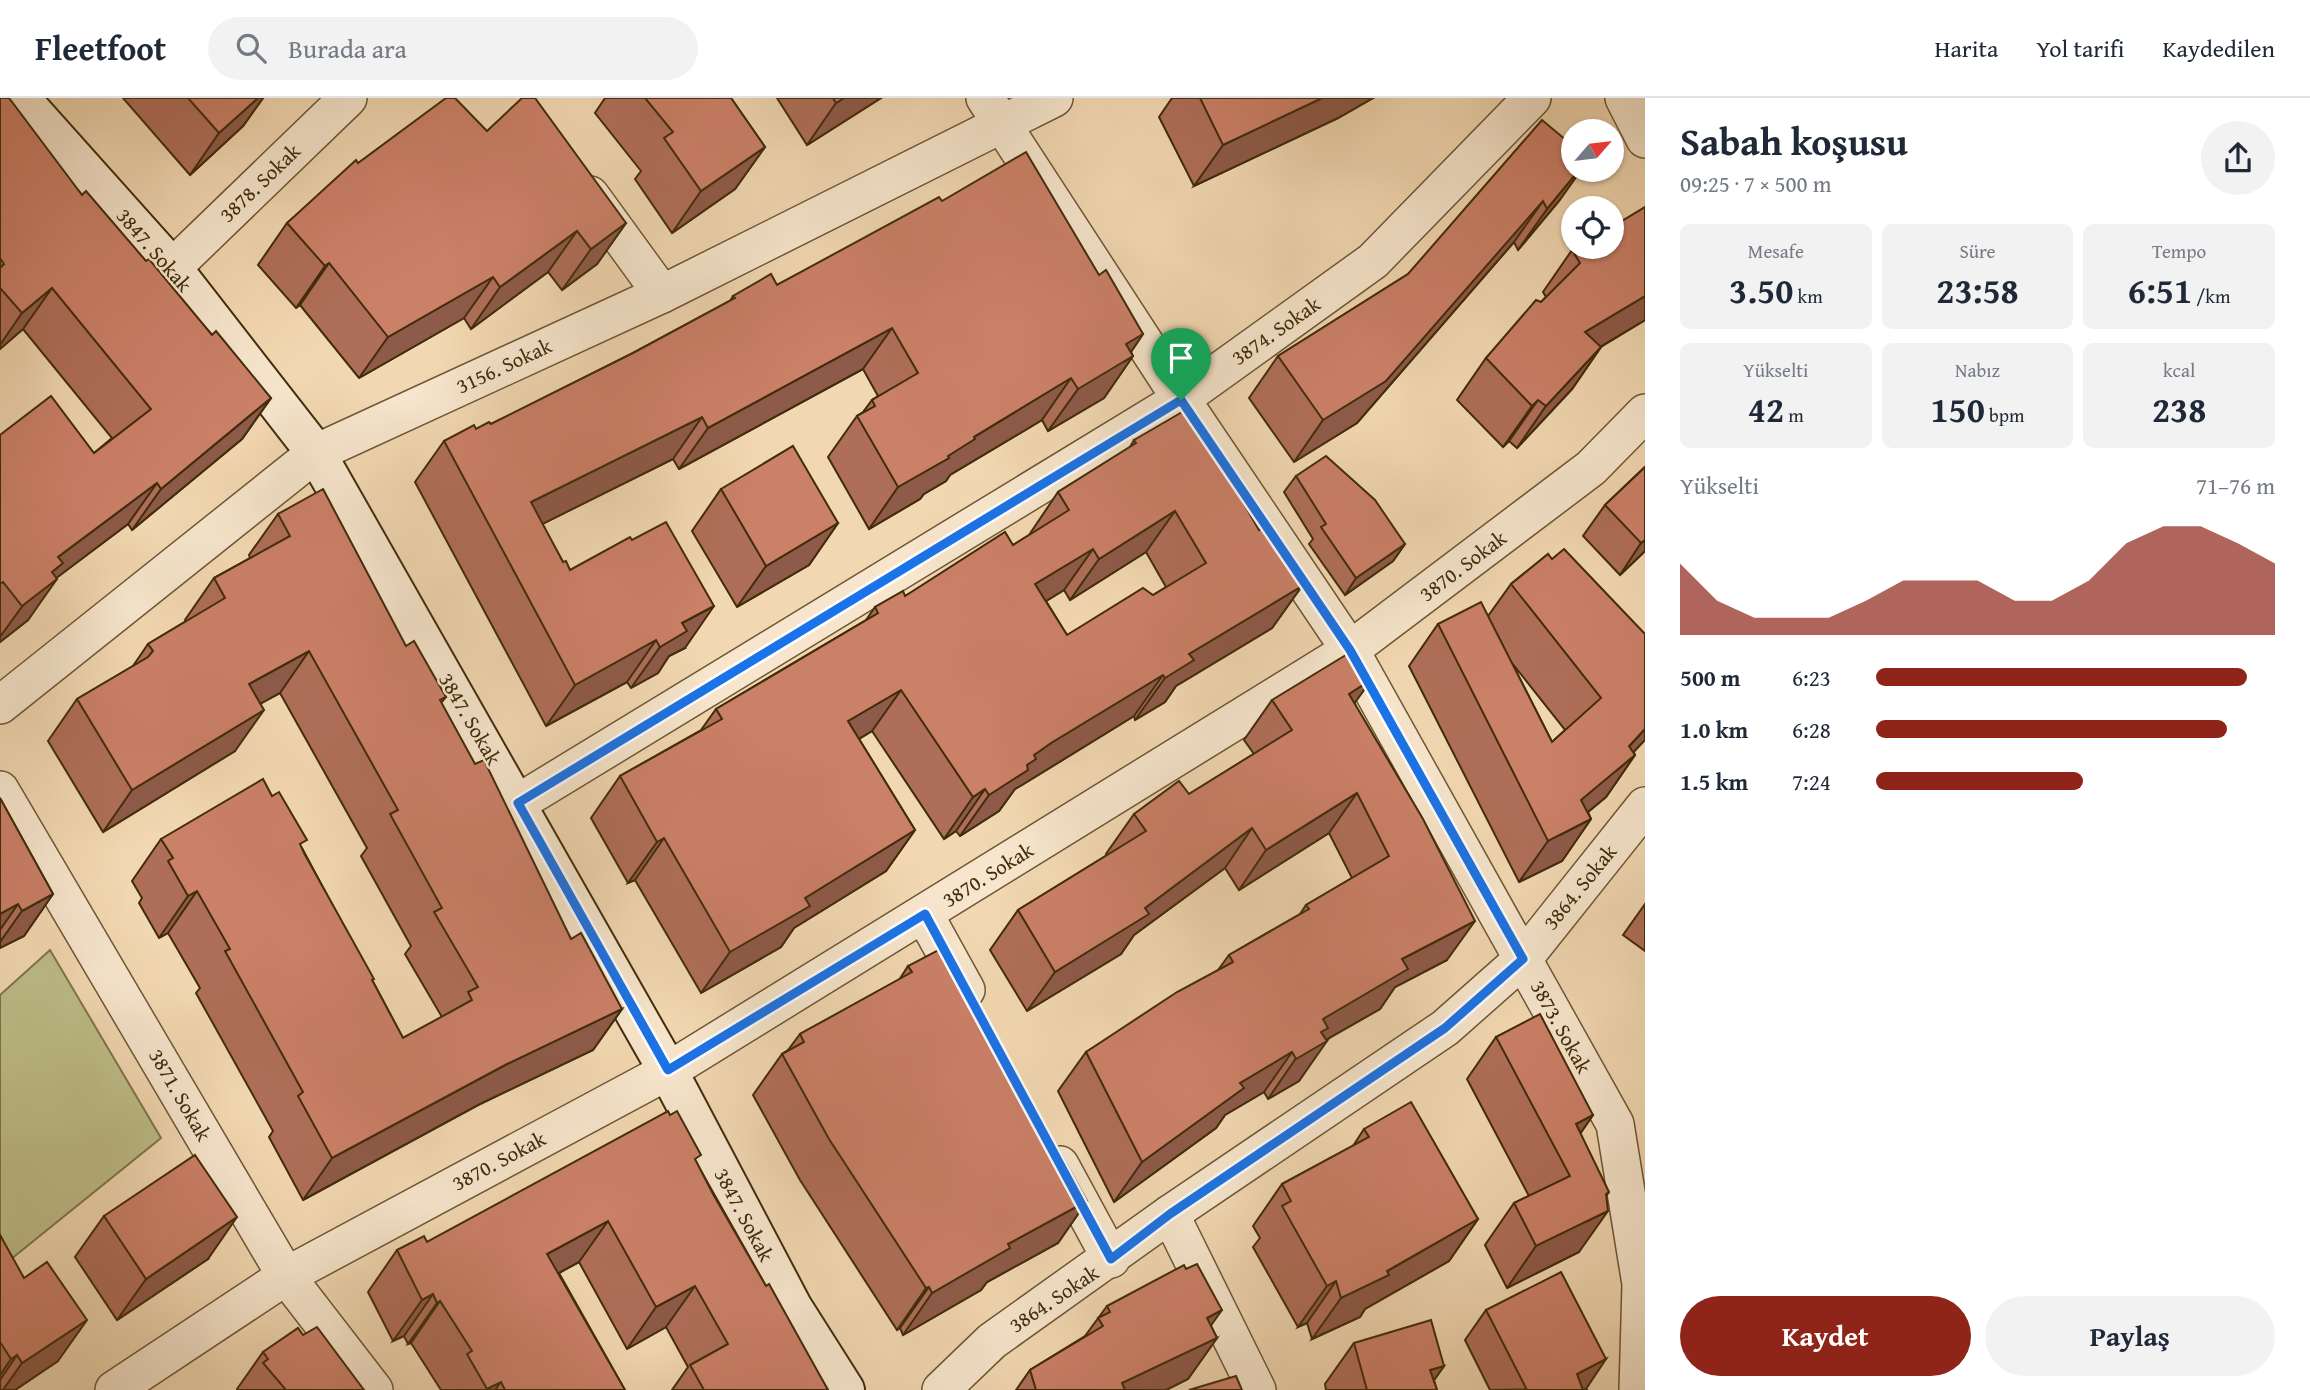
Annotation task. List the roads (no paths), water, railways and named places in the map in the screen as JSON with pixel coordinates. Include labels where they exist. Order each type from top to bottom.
[{"type":"street","name":"3847. Sokak","points":[[20,98],[172,268],[316,453],[668,1070],[793,1308],[845,1390]]},
{"type":"street","name":"3878. Sokak","points":[[172,268],[348,98]]},
{"type":"street","name":"3156. Sokak","points":[[0,705],[316,453],[662,294],[993,110],[1054,98]]},
{"type":"street","name":"3874. Sokak","points":[[518,803],[1181,400],[1373,261],[1532,98]]},
{"type":"street","points":[[1624,98],[1645,138]]},
{"type":"street","name":"3873. Sokak","points":[[993,110],[1181,400],[1350,650],[1523,959],[1630,1126],[1643,1284],[1638,1390]]},
{"type":"street","points":[[567,163],[662,294]]},
{"type":"street","name":"3870. Sokak","points":[[114,1390],[157,1377],[286,1276],[668,1070],[1350,650],[1591,468],[1645,413]]},
{"type":"street","name":"3871. Sokak","points":[[0,790],[286,1276],[374,1390]]},
{"type":"street","name":"3864. Sokak","points":[[941,1390],[992,1341],[1111,1259],[1170,1214],[1445,1028],[1523,959],[1645,806]]},
{"type":"street","points":[[925,914],[982,1021]]},
{"type":"street","points":[[1046,1140],[1111,1259]]},
{"type":"street","points":[[1170,1214],[1257,1390]]}]
